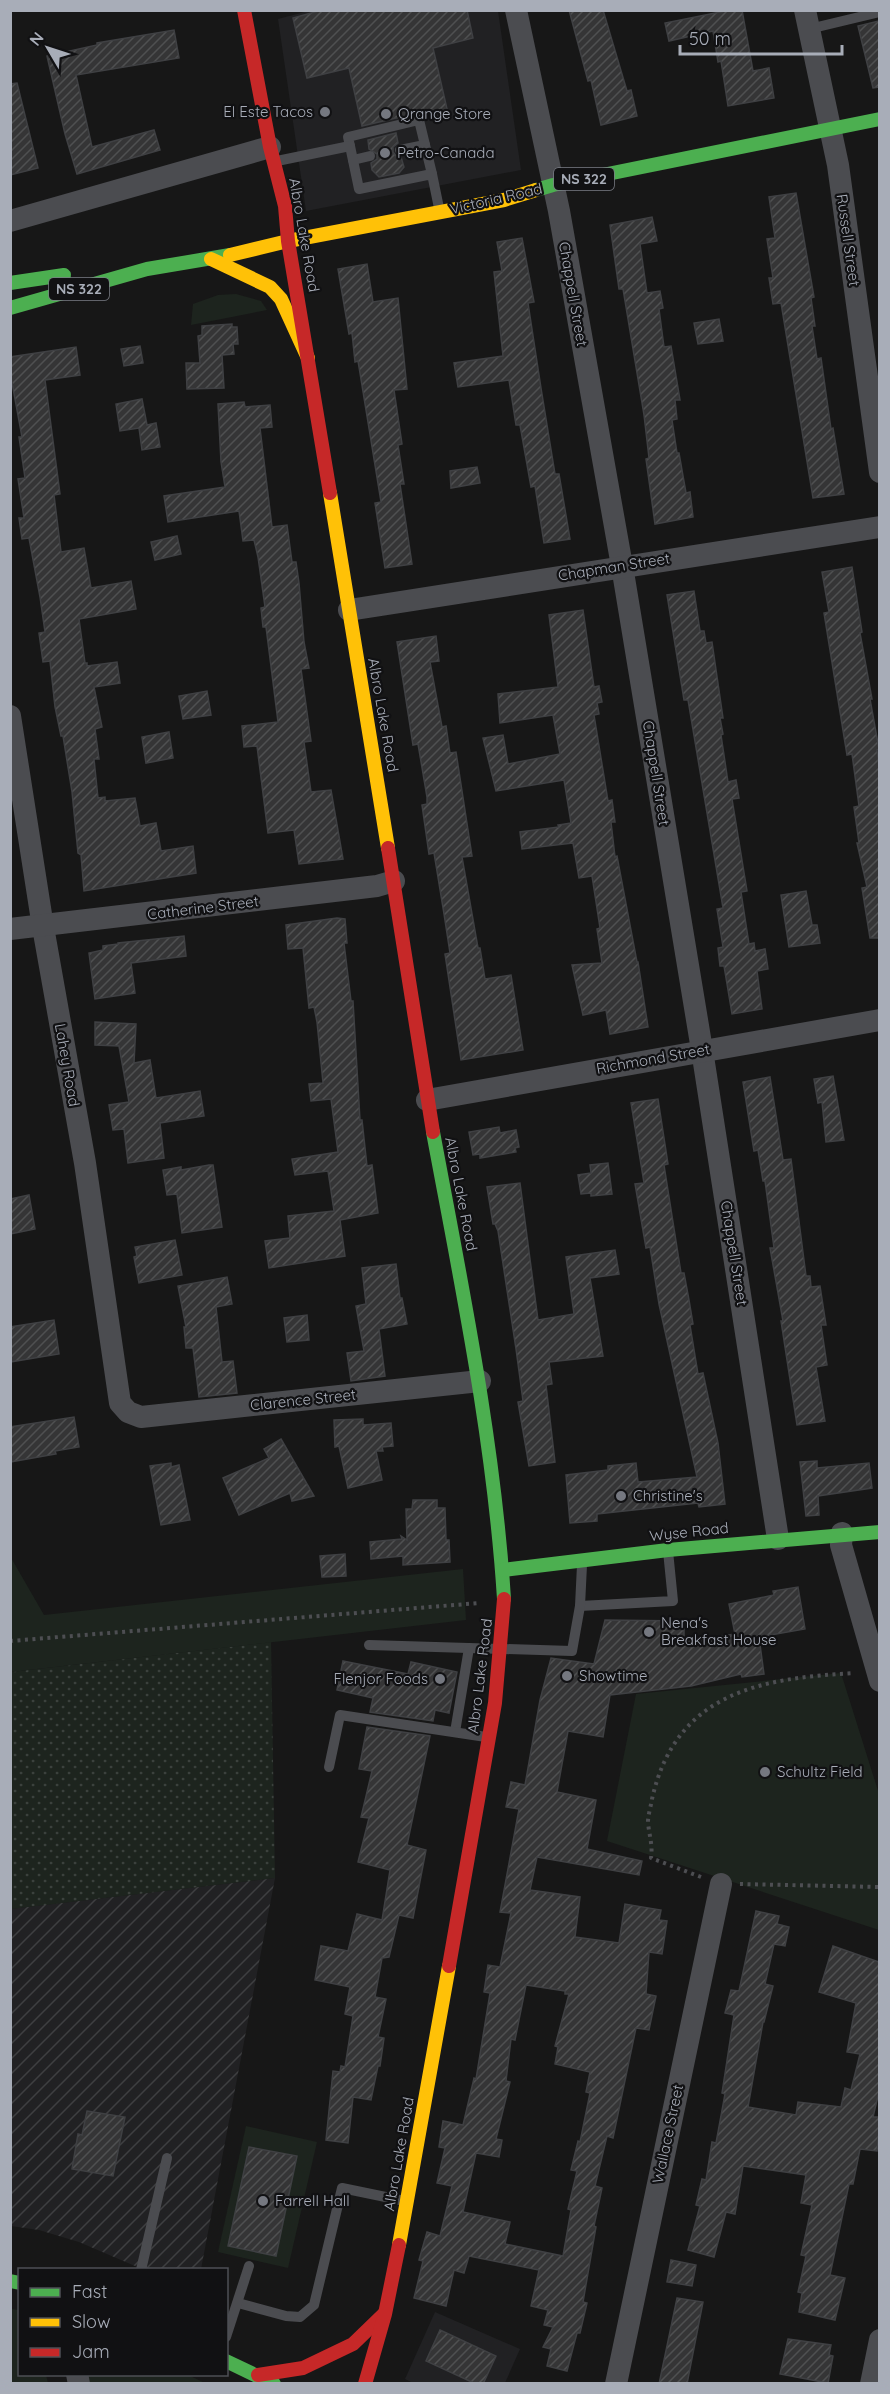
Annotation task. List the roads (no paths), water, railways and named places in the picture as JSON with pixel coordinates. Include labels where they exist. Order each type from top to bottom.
[{"type":"main road","name":"Albro Lake Road","points":[[244,10],[272,154],[285,206],[288,241],[394,881],[427,1100],[480,1381],[503,1570],[501,1649],[489,1738],[407,2201],[385,2314],[365,2384]]},
{"type":"main road","name":"Victoria Road","points":[[10,308],[147,269],[211,259],[288,241],[504,200],[553,185],[879,119]]},
{"type":"main road","points":[[211,259],[270,287],[281,299],[309,358]]},
{"type":"main road","name":"Victoria Road","points":[[10,283],[104,269],[147,269]]},
{"type":"main road","name":"Wyse Road","points":[[503,1570],[668,1550],[842,1533],[879,1532]]},
{"type":"main road","points":[[258,2375],[303,2368],[353,2344],[385,2314]]},
{"type":"main road","points":[[228,2362],[274,2384]]},
{"type":"street","name":"Chappell Street","points":[[516,10],[553,185],[622,566],[702,1050],[778,1539]]},
{"type":"street","name":"Russell Street","points":[[807,20],[838,165],[879,472]]},
{"type":"street","points":[[10,221],[272,154]]},
{"type":"street","name":"Chapman Street","points":[[349,610],[879,526]]},
{"type":"street","name":"Lahey Road","points":[[10,716],[43,927],[85,1163],[120,1403],[128,1412]]},
{"type":"street","name":"Catherine Street","points":[[10,930],[377,886],[394,881]]},
{"type":"street","name":"Richmond Street","points":[[427,1100],[879,1020]]},
{"type":"street","name":"Clarence Street","points":[[128,1412],[141,1417],[480,1381]]},
{"type":"street","points":[[842,1533],[841,1545],[878,1677]]},
{"type":"street","name":"Wallace Street","points":[[616,2384],[721,1884]]},
{"type":"street","points":[[871,2384],[879,2340]]},
{"type":"lane","points":[[807,20],[879,12]]},
{"type":"lane","points":[[432,174],[359,189],[348,137],[419,120],[432,174],[440,212]]},
{"type":"lane","points":[[400,150],[425,145]]},
{"type":"lane","points":[[272,154],[350,146]]},
{"type":"lane","points":[[353,160],[370,156]]},
{"type":"lane","points":[[580,1606],[673,1601],[668,1550]]},
{"type":"lane","points":[[369,1645],[572,1651],[580,1606],[583,1561]]},
{"type":"lane","points":[[455,1732],[469,1648]]},
{"type":"lane","points":[[329,1767],[340,1715],[489,1738]]},
{"type":"lane","points":[[141,2268],[167,2158]]},
{"type":"lane","points":[[238,2303],[286,2316],[300,2317],[314,2305],[342,2188],[407,2201]]},
{"type":"lane","points":[[228,2331],[249,2266]]},
{"type":"place","name":"El Este Tacos","points":[[325,112]]},
{"type":"place","name":"Qrange Store","points":[[386,114]]},
{"type":"place","name":"Petro-Canada","points":[[385,153]]},
{"type":"place","name":"Christine's","points":[[621,1496]]},
{"type":"place","name":"Nena's Breakfast House","points":[[649,1632]]},
{"type":"place","name":"Showtime","points":[[567,1676]]},
{"type":"place","name":"Flenjor Foods","points":[[440,1679]]},
{"type":"place","name":"Schultz Field","points":[[765,1772]]},
{"type":"place","name":"Farrell Hall","points":[[263,2201]]}]
